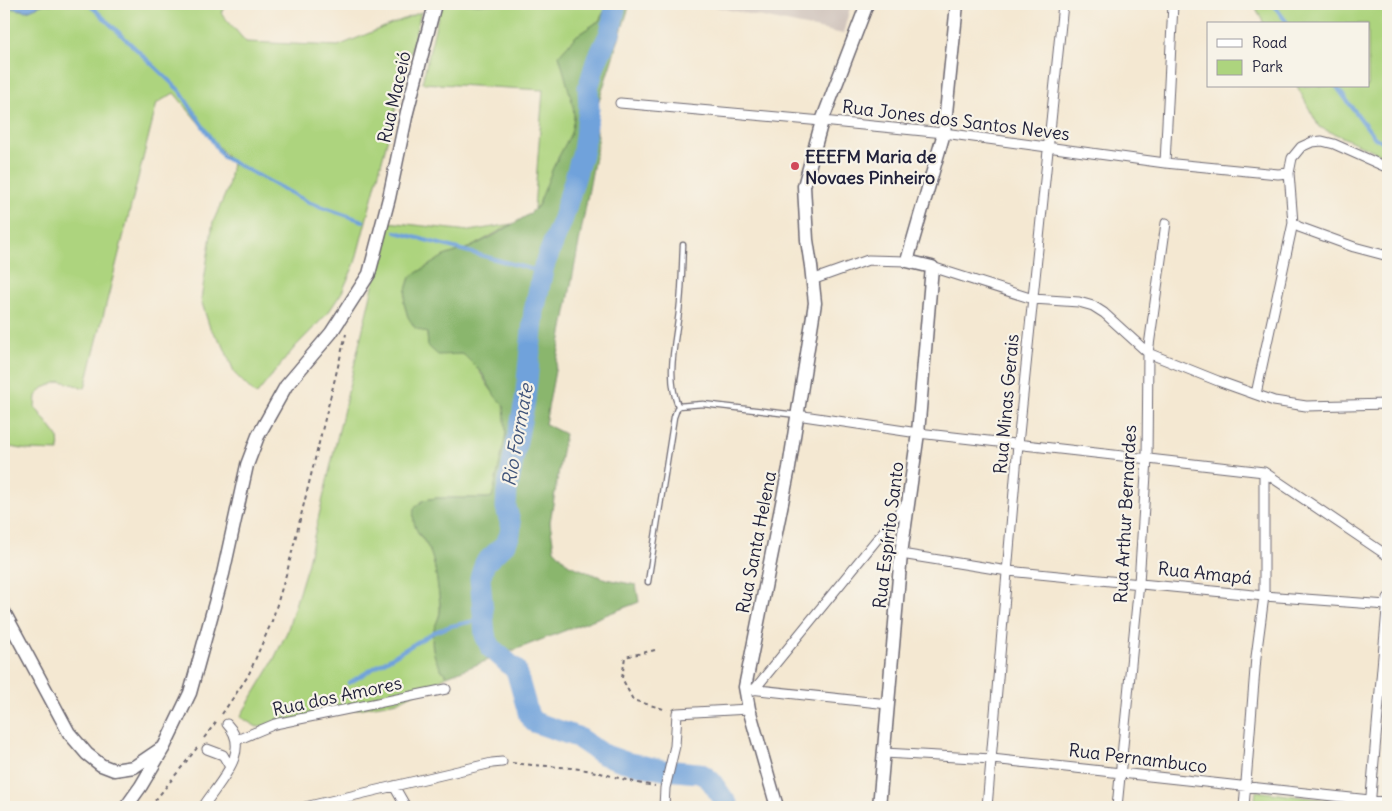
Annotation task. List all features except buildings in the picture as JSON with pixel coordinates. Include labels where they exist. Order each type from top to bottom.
[{"type":"street","name":"Rua Maceió","points":[[126,807],[142,786],[164,747],[190,693],[223,574],[247,465],[258,436],[286,386],[331,333],[370,274],[389,198],[407,112],[435,4]]},
{"type":"street","points":[[822,120],[867,4]]},
{"type":"street","points":[[907,262],[944,133],[957,4]]},
{"type":"street","name":"Rua Minas Gerais","points":[[987,807],[1018,444],[1063,4]]},
{"type":"street","points":[[1165,163],[1173,4]]},
{"type":"street","name":"Rua Jones dos Santos Neves","points":[[620,103],[822,120],[944,133],[1165,163],[1278,174],[1289,173]]},
{"type":"street","name":"Rua Santa Helena","points":[[777,807],[748,709],[814,303],[807,240],[804,186],[822,120]]},
{"type":"street","points":[[1256,394],[1293,223],[1289,173],[1292,158],[1301,147],[1312,142],[1322,141],[1334,144],[1388,168]]},
{"type":"street","name":"Rua Arthur Bernardes","points":[[1117,807],[1139,583],[1146,459],[1148,352],[1166,223]]},
{"type":"street","points":[[1293,223],[1299,227],[1354,247],[1388,256]]},
{"type":"street","points":[[812,280],[868,260],[907,262],[932,267],[1033,299],[1079,302],[1093,306],[1104,313],[1148,352],[1218,382],[1274,401],[1306,406],[1388,404]]},
{"type":"street","name":"Rua Espírito Santo","points":[[879,807],[901,554],[918,433],[932,267]]},
{"type":"street","points":[[797,415],[918,433],[1264,472],[1388,556]]},
{"type":"street","points":[[1244,807],[1256,657],[1264,596],[1264,472]]},
{"type":"street","points":[[750,690],[909,499]]},
{"type":"street","name":"Rua Amapá","points":[[901,554],[1008,571],[1264,596],[1388,602]]},
{"type":"street","points":[[1370,804],[1388,602]]},
{"type":"street","points":[[4,612],[69,733],[87,754],[101,766],[114,770],[134,767],[164,747]]},
{"type":"street","name":"Rua dos Amores","points":[[237,740],[275,724],[446,689]]},
{"type":"street","points":[[750,690],[888,704]]},
{"type":"street","points":[[664,807],[665,788],[675,746],[677,713],[748,709]]},
{"type":"street","points":[[204,807],[234,758],[237,740],[234,731],[227,724]]},
{"type":"street","points":[[207,749],[223,755],[230,766]]},
{"type":"street","name":"Rua Pernambuco","points":[[884,753],[992,759],[1121,772],[1370,804],[1388,802]]},
{"type":"street","points":[[306,807],[502,762]]},
{"type":"street","points":[[394,786],[406,807]]},
{"type":"lane","points":[[648,582],[674,417],[678,406],[673,396],[672,382],[680,303],[683,245]]},
{"type":"lane","points":[[678,406],[703,404],[797,415]]},
{"type":"path","points":[[202,740],[248,676],[272,621],[288,568],[346,333]]},
{"type":"path","points":[[655,650],[625,657],[622,678],[633,700],[677,713]]},
{"type":"path","points":[[150,807],[197,748]]},
{"type":"path","points":[[502,762],[580,770],[665,788]]},
{"type":"shaded area","points":[[702,4],[851,4],[843,34]]},
{"type":"green space","points":[[4,4],[229,4],[221,13],[246,42],[338,46],[421,12],[355,263],[342,292],[328,313],[295,347],[256,395],[235,374],[223,345],[210,328],[201,300],[213,222],[228,188],[232,163],[174,93],[157,103],[85,388],[61,381],[43,388],[36,396],[35,407],[58,437],[59,451],[28,450],[4,446]]},
{"type":"green space","points":[[441,4],[608,4],[599,21],[576,36],[560,55],[571,94],[574,124],[571,134],[553,168],[544,195],[534,209],[543,90],[422,83]]},
{"type":"green space","points":[[608,4],[630,4],[595,113],[598,141],[545,424],[565,434],[550,522],[554,549],[569,565],[606,579],[636,585],[639,602],[447,676],[437,662],[432,645],[433,633],[440,609],[436,572],[428,547],[414,523],[414,508],[424,500],[436,498],[492,497],[506,435],[504,406],[495,396],[482,373],[463,354],[438,355],[428,346],[427,333],[415,328],[408,317],[404,303],[406,290],[410,277],[444,256],[469,248],[493,236],[528,215],[538,206],[553,168],[571,133],[574,118],[573,105],[559,55],[576,36],[599,21]]},
{"type":"green space","points":[[1254,4],[1388,4],[1388,157],[1319,127],[1298,88],[1370,88],[1370,22],[1263,22]]},
{"type":"green space","points":[[388,222],[469,231],[512,224],[469,248],[444,256],[410,277],[404,303],[408,317],[427,333],[428,346],[462,354],[471,360],[502,403],[506,413],[501,463],[493,497],[424,500],[418,533],[433,558],[440,602],[440,614],[433,633],[432,645],[437,662],[447,676],[397,702],[257,727],[240,717],[270,667],[287,632],[307,566]]},
{"type":"green space","points":[[1256,791],[1358,804],[1357,807],[1254,807]]},
{"type":"water","points":[[4,4],[44,4],[27,11],[4,7]]},
{"type":"waterway","points":[[89,4],[180,91],[223,157],[310,203],[363,221]]},
{"type":"waterway","name":"Rio Formate","points":[[616,4],[610,33],[596,62],[588,88],[589,108],[583,151],[563,218],[544,266],[534,311],[525,401],[507,491],[506,507],[511,526],[510,534],[506,543],[485,563],[480,578],[485,635],[491,648],[516,670],[529,716],[534,722],[577,737],[602,754],[625,762],[663,770],[699,773],[711,781],[729,807]]},
{"type":"waterway","points":[[1273,4],[1286,22]]},
{"type":"waterway","points":[[1338,88],[1375,138],[1388,144]]},
{"type":"waterway","points":[[396,232],[542,272]]},
{"type":"waterway","points":[[349,683],[434,632],[483,619]]},
{"type":"place","name":"EEEFM Maria de Novaes Pinheiro","points":[[795,166]]}]
